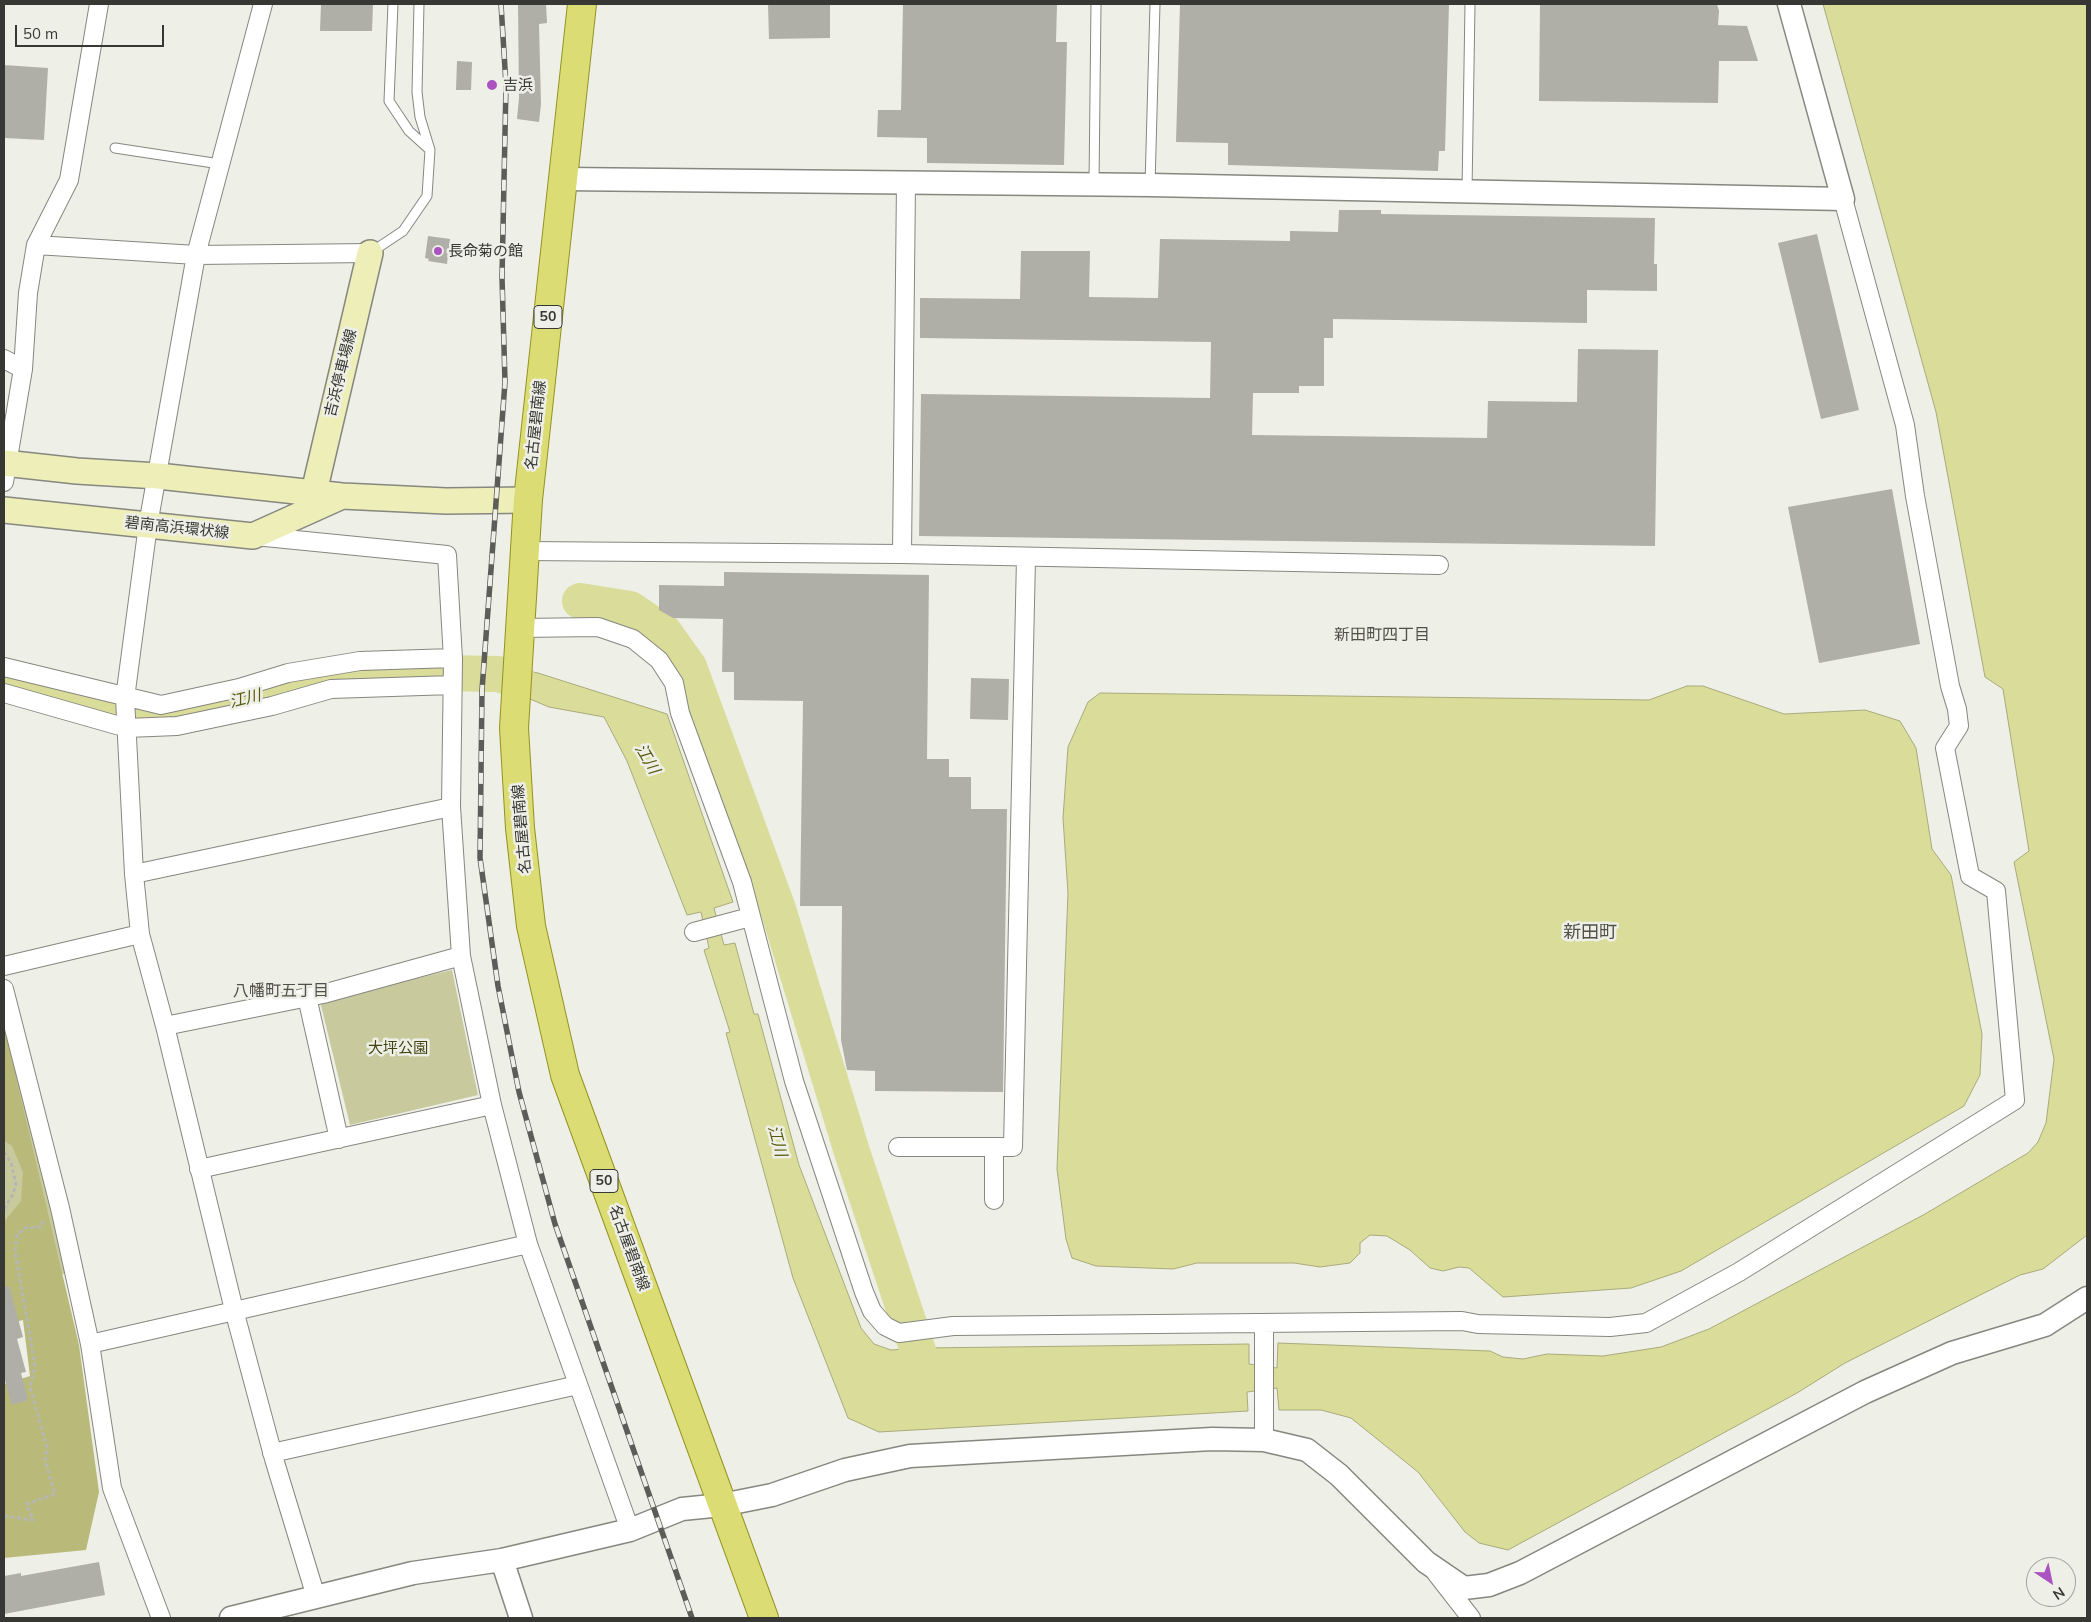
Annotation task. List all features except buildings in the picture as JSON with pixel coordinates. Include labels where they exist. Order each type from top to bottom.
[{"type":"main road","name":"名古屋碧南線","points":[[582,4],[528,500],[514,728],[520,828],[531,926],[565,1075],[764,1618]]},
{"type":"main road","name":"吉浜停車場線","points":[[314,492],[370,253]]},
{"type":"main road","points":[[5,470],[77,471],[158,476],[342,496],[446,501],[528,500]]},
{"type":"main road","points":[[253,536],[342,496]]},
{"type":"main road","name":"碧南高浜環状線","points":[[4,510],[253,536]]},
{"type":"street","points":[[5,470],[23,370],[28,293],[36,245],[69,180],[98,4]]},
{"type":"street","points":[[263,4],[196,255],[148,525],[125,697],[134,874],[140,934],[165,1026],[234,1310],[272,1452],[316,1597]]},
{"type":"street","points":[[520,629],[598,627],[633,639],[659,660],[674,683],[680,713],[742,882],[749,917],[794,1081],[864,1292],[872,1310],[885,1326],[899,1333],[953,1326],[1263,1331],[1462,1321],[1478,1324],[1610,1327],[1646,1324],[1740,1272],[2016,1100],[1996,891],[1970,876],[1945,748],[1959,726],[1957,709],[1950,686],[1915,496],[1905,425],[1789,4]]},
{"type":"street","points":[[563,179],[1094,184],[1843,199]]},
{"type":"street","points":[[902,554],[906,183]]},
{"type":"street","points":[[36,245],[196,255],[370,253]]},
{"type":"street","points":[[4,359],[23,370]]},
{"type":"street","points":[[253,536],[447,555],[453,659],[451,807],[461,956],[492,1106],[528,1244],[630,1530]]},
{"type":"street","points":[[525,551],[902,554],[1439,565]]},
{"type":"street","points":[[898,1147],[1014,1147],[1026,558]]},
{"type":"street","points":[[4,667],[161,705],[239,688],[288,673],[351,663],[453,659]]},
{"type":"street","points":[[7,699],[127,727],[177,726],[272,706],[331,688],[452,684]]},
{"type":"street","points":[[134,874],[451,807]]},
{"type":"street","points":[[694,932],[749,917]]},
{"type":"street","points":[[4,966],[140,934]]},
{"type":"street","points":[[165,1026],[307,997],[461,956]]},
{"type":"street","points":[[4,990],[60,1208],[90,1344],[112,1488],[161,1618]]},
{"type":"street","points":[[307,997],[339,1139]]},
{"type":"street","points":[[199,1169],[492,1106]]},
{"type":"street","points":[[994,1147],[994,1200]]},
{"type":"street","points":[[90,1344],[528,1244]]},
{"type":"street","points":[[1426,1562],[1464,1588],[1489,1585],[1520,1573],[1865,1392],[1952,1353],[2045,1325],[2087,1298]]},
{"type":"street","points":[[1263,1331],[1263,1430]]},
{"type":"street","points":[[272,1452],[578,1385]]},
{"type":"street","points":[[231,1618],[413,1573],[502,1560],[630,1530],[682,1509],[722,1505],[772,1495],[845,1470],[910,1456],[1212,1439],[1263,1430],[1307,1450],[1339,1475],[1426,1562],[1471,1618]]},
{"type":"street","points":[[502,1560],[521,1618]]},
{"type":"lane","points":[[393,4],[389,101],[408,130],[430,150]]},
{"type":"lane","points":[[370,253],[403,231],[427,196],[430,150],[420,116],[417,92],[419,4]]},
{"type":"lane","points":[[1094,184],[1096,4]]},
{"type":"lane","points":[[1150,185],[1154,4]]},
{"type":"lane","points":[[1467,192],[1470,4]]},
{"type":"lane","points":[[115,148],[220,164]]},
{"type":"path","points":[[4,1152],[12,1163],[16,1184],[13,1194],[4,1209]]},
{"type":"path","points":[[4,1516],[33,1520],[27,1504],[55,1494],[45,1461],[47,1448],[30,1387],[35,1366],[15,1251],[17,1235],[25,1228],[41,1227],[45,1214],[60,1208]]},
{"type":"green space","name":"大坪公園","points":[[452,970],[478,1095],[350,1125],[320,1001]]},
{"type":"green space","points":[[4,1006],[68,1273],[4,1289]]},
{"type":"shaded area","points":[[4,1026],[79,1345],[99,1492],[86,1550],[4,1558],[4,1384],[30,1376],[23,1320],[4,1325],[4,1222],[21,1201],[23,1172],[12,1146],[4,1141]]},
{"type":"water","points":[[1823,4],[2087,4],[2087,1235],[2043,1269],[2020,1275],[1845,1363],[1797,1393],[1508,1550],[1479,1543],[1465,1532],[1418,1472],[1351,1418],[1321,1410],[1279,1410],[1277,1388],[1247,1392],[1248,1411],[879,1432],[848,1418],[793,1278],[726,1033],[730,1032],[704,950],[709,948],[701,912],[687,915],[627,761],[604,717],[549,707],[499,686],[469,680],[470,662],[538,673],[667,714],[733,902],[714,908],[724,945],[735,943],[754,1014],[758,1014],[799,1165],[861,1328],[874,1344],[891,1350],[1249,1344],[1249,1364],[1277,1368],[1278,1343],[1490,1351],[1503,1357],[1523,1359],[1547,1354],[1603,1356],[1661,1347],[1709,1329],[1925,1214],[2028,1153],[2038,1142],[2046,1123],[2054,1059],[2014,862],[2029,851],[2003,689],[1985,677],[1936,412]]},
{"type":"water","points":[[1687,686],[1703,686],[1784,714],[1865,710],[1900,721],[1916,748],[1932,849],[1951,875],[1982,1034],[1980,1075],[1964,1106],[1681,1271],[1631,1288],[1503,1297],[1469,1268],[1459,1267],[1443,1271],[1430,1268],[1410,1250],[1387,1236],[1370,1235],[1360,1243],[1360,1253],[1350,1263],[1320,1267],[1294,1263],[1197,1263],[1173,1269],[1096,1266],[1072,1258],[1066,1239],[1057,1169],[1068,893],[1063,818],[1068,747],[1088,702],[1100,693],[1649,700]]},
{"type":"waterway","points":[[580,601],[630,609],[664,632],[689,667],[778,909],[852,1152],[931,1390]]},
{"type":"waterway","name":"江川","points":[[4,684],[134,714],[170,717],[328,678],[438,673],[498,674],[518,680]]},
{"type":"railway","points":[[501,4],[506,85],[502,277],[505,382],[482,690],[480,858],[498,986],[519,1092],[555,1224],[692,1618]]},
{"type":"place","name":"吉浜","points":[[492,85]]},
{"type":"place","name":"長命菊の館","points":[[438,251]]},
{"type":"district","name":"新田町四丁目","points":[[1382,635]]},
{"type":"district","name":"新田町","points":[[1590,933]]},
{"type":"district","name":"八幡町五丁目","points":[[281,991]]}]
